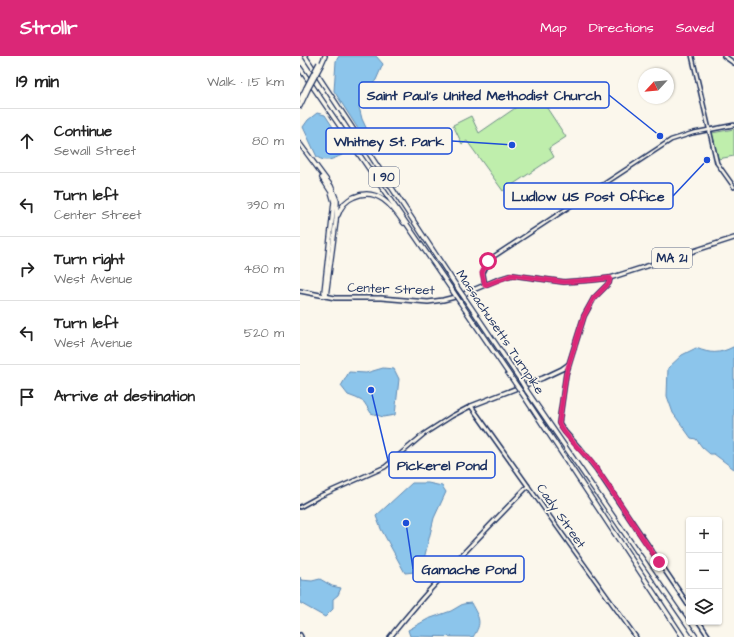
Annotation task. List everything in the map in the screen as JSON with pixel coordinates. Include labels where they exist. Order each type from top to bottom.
[{"type":"highway","name":"Massachusetts Turnpike","points":[[306,56],[466,300],[696,637]]},
{"type":"highway","points":[[300,100],[324,56]]},
{"type":"highway","name":"Massachusetts Turnpike","points":[[300,68],[522,393],[683,637]]},
{"type":"highway","points":[[300,106],[307,89]]},
{"type":"highway","points":[[300,144],[333,189],[336,201],[336,221],[326,296]]},
{"type":"highway","points":[[300,149],[329,187],[334,202],[324,292],[326,296]]},
{"type":"highway","points":[[336,221],[342,205],[350,199],[361,194],[376,196],[383,199],[391,206],[431,258]]},
{"type":"main road","points":[[724,56],[734,63]]},
{"type":"main road","name":"Center Street","points":[[300,291],[335,298],[381,298],[418,301],[443,300],[461,296],[512,275],[564,282],[610,278],[734,238]]},
{"type":"main road","points":[[610,278],[609,283],[594,298],[587,309],[579,330],[569,364],[561,405],[559,425],[597,470],[686,602]]},
{"type":"main road","points":[[471,406],[548,376],[569,364]]},
{"type":"main road","name":"Cady Street","points":[[471,406],[528,486]]},
{"type":"main road","points":[[390,637],[449,568],[528,486]]},
{"type":"main road","points":[[701,625],[709,637]]},
{"type":"street","points":[[692,56],[717,163],[734,187]]},
{"type":"street","points":[[485,285],[482,278],[484,268],[493,256],[671,140],[693,133],[734,125]]},
{"type":"street","points":[[300,507],[320,496],[385,468],[424,434],[471,406]]},
{"type":"street","name":"Cady Street","points":[[528,486],[636,637]]},
{"type":"green space","points":[[537,93],[566,137],[549,148],[554,157],[503,191],[467,141],[462,144],[453,125],[471,116],[479,133]]},
{"type":"green space","points":[[734,129],[734,156],[718,159],[712,133]]},
{"type":"water","points":[[339,56],[376,56],[383,64],[376,80],[363,95],[359,107],[362,119],[370,136],[364,138],[334,91],[336,61]]},
{"type":"water","points":[[317,113],[325,115],[344,144],[342,155],[326,160],[317,157],[303,127],[308,120]]},
{"type":"water","points":[[733,347],[734,469],[714,454],[710,454],[696,439],[691,438],[673,413],[667,396],[668,368],[682,355],[696,348],[715,352]]},
{"type":"water","points":[[383,368],[394,369],[399,379],[395,415],[383,417],[371,413],[364,402],[348,395],[341,386],[349,372],[366,373]]},
{"type":"water","points":[[412,483],[428,483],[442,486],[446,492],[434,518],[424,559],[415,572],[405,573],[381,529],[376,516]]},
{"type":"water","points":[[300,577],[301,580],[312,581],[320,579],[332,586],[341,588],[338,595],[333,599],[333,609],[325,617],[300,603]]},
{"type":"water","points":[[471,603],[479,620],[478,627],[473,637],[410,636],[408,630],[428,619],[451,611],[463,604]]},
{"type":"place","name":"Saint Paul’s United Methodist Church","points":[[660,136]]},
{"type":"place","name":"Whitney St. Park","points":[[512,145]]},
{"type":"place","name":"Ludlow US Post Office","points":[[707,160]]},
{"type":"place","name":"Pickerel Pond","points":[[371,390]]},
{"type":"place","name":"Gamache Pond","points":[[406,523]]},
{"type":"route","points":[[488,261],[482,273],[482,278],[485,285],[512,275],[564,282],[578,282],[610,278],[609,283],[594,298],[587,309],[579,330],[566,374],[559,423],[564,432],[592,463],[659,562]]}]
